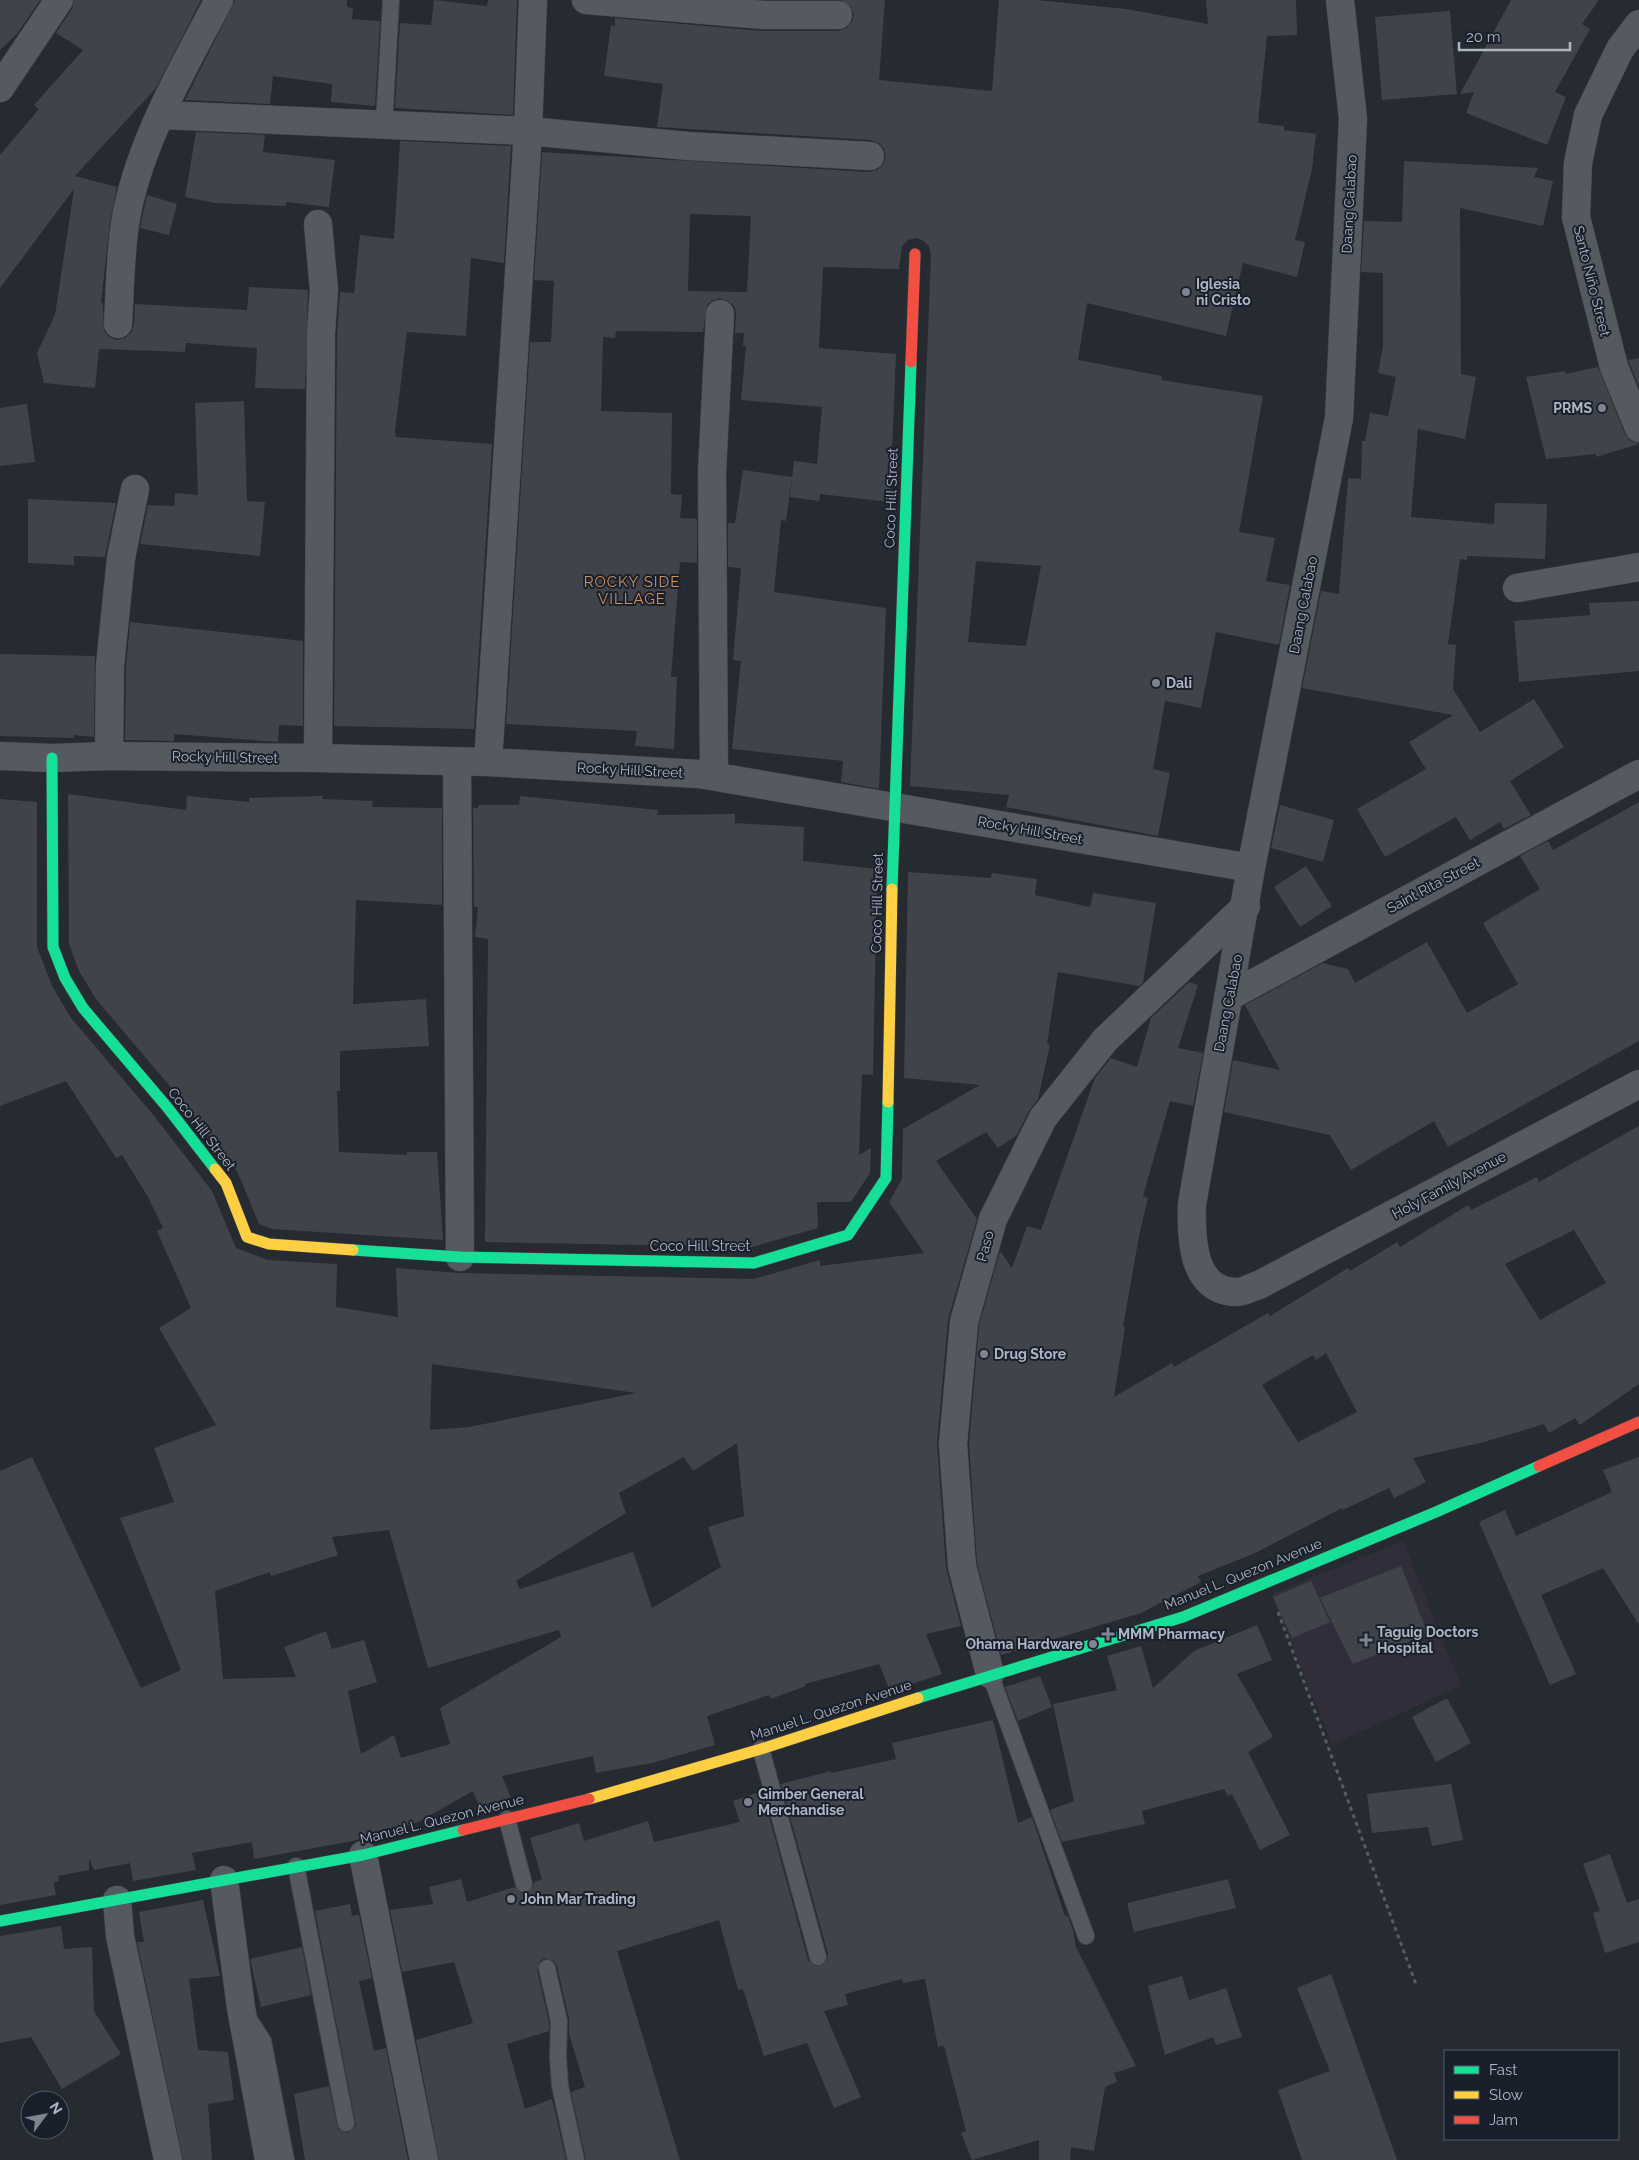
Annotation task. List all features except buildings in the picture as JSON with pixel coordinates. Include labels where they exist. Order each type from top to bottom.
[{"type":"street","points":[[0,88],[59,0]]},
{"type":"street","points":[[118,324],[125,224],[140,164],[176,83],[219,0]]},
{"type":"street","points":[[488,762],[528,131],[533,0]]},
{"type":"street","points":[[586,0],[763,15],[838,15]]},
{"type":"street","name":"Daang Calabao","points":[[1259,1286],[1238,1292],[1218,1288],[1206,1277],[1195,1260],[1191,1239],[1192,1204],[1246,906],[1251,868],[1339,418],[1353,119],[1340,0]]},
{"type":"street","name":"Santo Niño Street","points":[[1639,24],[1620,49],[1588,115],[1578,163],[1576,217],[1614,366],[1639,428]]},
{"type":"street","points":[[162,115],[528,131],[688,146],[870,156]]},
{"type":"street","points":[[318,224],[324,290],[321,333],[318,758]]},
{"type":"street","name":"Coco Hill Street","points":[[52,758],[53,947],[64,978],[83,1008],[167,1107],[226,1183],[247,1237],[269,1244],[460,1257],[754,1263],[848,1235],[886,1178],[894,806],[915,254]]},
{"type":"street","points":[[714,776],[712,472],[720,314]]},
{"type":"street","points":[[109,756],[110,666],[121,558],[135,489]]},
{"type":"street","points":[[1517,588],[1639,567]]},
{"type":"street","name":"Rocky Hill Street","points":[[0,756],[52,758],[109,756],[318,758],[488,762],[714,776],[1251,868]]},
{"type":"street","points":[[457,762],[460,1257]]},
{"type":"street","name":"Saint Rita Street","points":[[1228,997],[1639,774]]},
{"type":"street","name":"Paso","points":[[990,1674],[962,1566],[953,1444],[964,1322],[993,1219],[1043,1118],[1105,1040],[1246,906]]},
{"type":"street","name":"Holy Family Avenue","points":[[1259,1286],[1639,1084]]},
{"type":"street","name":"Manuel L. Quezon Avenue","points":[[0,1921],[363,1855],[622,1791],[761,1749],[990,1674],[1184,1617],[1436,1512],[1639,1422]]},
{"type":"street","points":[[363,1855],[424,2160]]},
{"type":"street","points":[[224,1880],[241,2008],[269,2160]]},
{"type":"street","points":[[117,1900],[120,1936],[168,2160]]},
{"type":"lane","points":[[384,125],[391,0]]},
{"type":"lane","points":[[990,1674],[1086,1936]]},
{"type":"lane","points":[[761,1749],[818,1957]]},
{"type":"lane","points":[[507,1819],[524,1884]]},
{"type":"lane","points":[[296,1866],[346,2123]]},
{"type":"lane","points":[[546,1968],[560,2021],[558,2057],[560,2086],[576,2160]]},
{"type":"lane","points":[[241,2008],[263,2041],[286,2160]]},
{"type":"path","points":[[1267,1581],[1417,1987]]},
{"type":"shaded area","name":"Taguig Doctors Hospital","points":[[1403,1541],[1461,1686],[1332,1745],[1271,1594]]},
{"type":"traffic: fast","points":[[892,889],[911,362]]},
{"type":"traffic: fast","points":[[52,758],[53,947],[65,978],[83,1008],[167,1107],[215,1169]]},
{"type":"traffic: fast","points":[[353,1250],[460,1257],[754,1263],[848,1235],[886,1178],[888,1102]]},
{"type":"traffic: fast","points":[[918,1698],[1183,1617],[1436,1512],[1539,1466]]},
{"type":"traffic: fast","points":[[0,1921],[363,1855],[463,1830]]},
{"type":"traffic: slow","points":[[888,1102],[892,889]]},
{"type":"traffic: slow","points":[[215,1169],[226,1183],[247,1237],[269,1244],[353,1250]]},
{"type":"traffic: slow","points":[[589,1799],[761,1749],[918,1698]]},
{"type":"traffic: jam","points":[[911,362],[915,254]]},
{"type":"traffic: jam","points":[[1539,1466],[1639,1422]]},
{"type":"traffic: jam","points":[[463,1830],[589,1799]]},
{"type":"place","name":"Iglesia ni Cristo","points":[[1186,292]]},
{"type":"place","name":"PRMS","points":[[1602,408]]},
{"type":"place","name":"Dali","points":[[1156,683]]},
{"type":"place","name":"Drug Store","points":[[984,1354]]},
{"type":"place","name":"MMM Pharmacy","points":[[1108,1634]]},
{"type":"place","name":"Taguig Doctors Hospital","points":[[1366,1640]]},
{"type":"place","name":"Ohama Hardware","points":[[1093,1644]]},
{"type":"place","name":"Gimber General Merchandise","points":[[748,1802]]},
{"type":"place","name":"John Mar Trading","points":[[511,1899]]},
{"type":"district","name":"ROCKY SIDE VILLAGE","points":[[632,590]]}]
